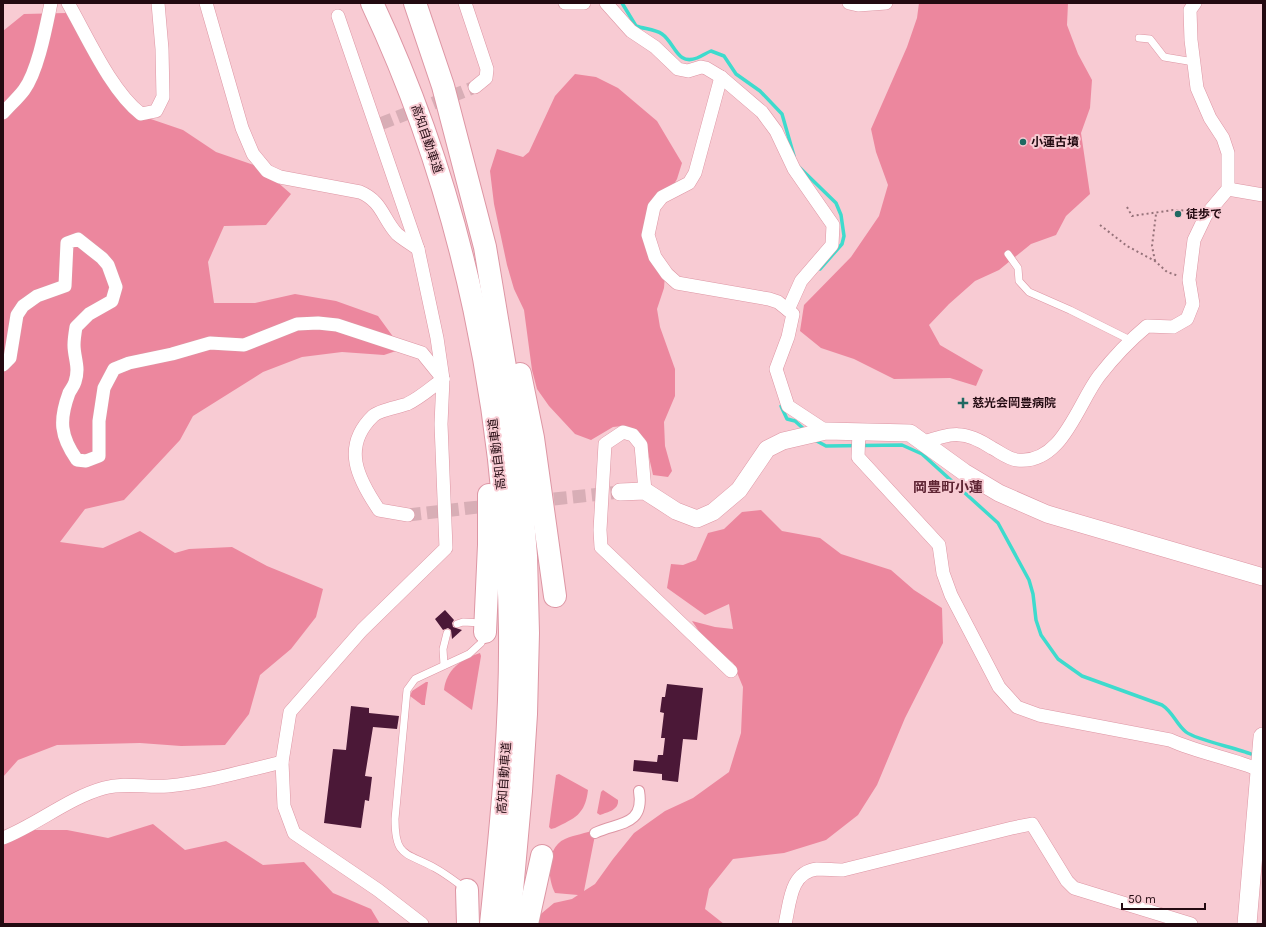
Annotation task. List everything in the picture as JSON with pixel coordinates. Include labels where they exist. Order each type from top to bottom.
[{"type":"highway","name":"高知自動車道","points":[[372,3],[414,101],[442,184],[466,269],[487,368],[500,468],[508,564],[510,633],[508,713],[497,866],[491,924]]},
{"type":"highway","name":"高知自動車道","points":[[415,3],[443,86],[485,247],[505,367],[519,468],[526,556],[528,633],[526,714],[521,791],[509,924]]},
{"type":"highway","points":[[485,247],[517,361],[533,438],[555,596]]},
{"type":"highway","points":[[466,269],[489,470],[489,544],[486,627]]},
{"type":"highway","points":[[527,924],[542,856]]},
{"type":"highway","points":[[468,890],[468,924]]},
{"type":"main road","points":[[1247,924],[1263,744]]},
{"type":"street","points":[[3,113],[25,89],[33,72],[46,29],[51,3]]},
{"type":"street","points":[[68,3],[112,81],[131,106],[141,114],[156,111],[164,97],[158,3]]},
{"type":"street","points":[[206,3],[242,128],[253,154],[267,171],[280,177],[360,192],[368,195],[374,199],[397,233],[418,249]]},
{"type":"street","points":[[465,3],[487,69],[486,78],[475,87]]},
{"type":"street","points":[[565,3],[584,3]]},
{"type":"street","points":[[606,3],[631,31],[655,47],[678,69],[688,71],[701,67],[706,68],[721,77],[762,112],[776,131],[794,170],[833,225],[832,245],[801,281],[790,312],[788,337],[776,369],[788,406],[814,433]]},
{"type":"street","points":[[849,3],[858,5],[886,3]]},
{"type":"street","points":[[921,443],[951,433],[978,438],[1004,456],[1016,460],[1036,459],[1048,452],[1060,440],[1098,377],[1130,340],[1147,326],[1173,327],[1187,318],[1193,304],[1189,280],[1194,240],[1206,215],[1228,189],[1228,153],[1223,138],[1210,118],[1197,88],[1191,40],[1190,10],[1195,3]]},
{"type":"street","points":[[338,16],[378,125],[418,249],[437,338],[443,379],[440,424],[446,548],[362,630],[290,712],[282,762],[284,806],[294,833],[378,890],[422,924]]},
{"type":"street","points":[[721,77],[695,173],[690,183],[662,197],[654,207],[648,235],[655,257],[667,274],[677,284],[769,299],[778,302],[790,312]]},
{"type":"street","points":[[1228,189],[1263,195]]},
{"type":"street","points":[[3,364],[10,358],[18,315],[23,306],[37,296],[65,286],[67,243],[78,239],[102,258],[108,265],[116,287],[112,301],[89,314],[76,327],[74,346],[78,362],[75,382],[63,414],[62,433],[66,445],[77,460],[86,461],[99,456],[99,421],[104,388],[114,369],[129,362],[172,354],[210,342],[244,345],[297,324],[318,323],[337,325],[422,353],[443,379]]},
{"type":"street","points":[[408,515],[379,510],[364,488],[356,470],[354,457],[359,435],[374,415],[409,403],[443,379]]},
{"type":"street","points":[[645,491],[640,445],[633,435],[623,432],[605,444],[600,530],[601,547],[731,671]]},
{"type":"street","points":[[620,492],[645,491],[676,511],[697,519],[708,515],[739,490],[767,449],[814,433],[859,441],[910,433],[921,443],[999,493],[1047,514],[1263,577]]},
{"type":"street","points":[[859,441],[858,457],[938,546],[943,573],[951,595],[999,687],[1017,706],[1039,715],[1170,740],[1185,746],[1237,760],[1260,770]]},
{"type":"street","points":[[3,838],[89,793],[106,787],[125,785],[166,786],[205,781],[282,762]]},
{"type":"street","points":[[595,833],[632,819],[639,809],[639,791]]},
{"type":"street","points":[[785,924],[794,884],[803,874],[817,869],[843,870],[1032,824],[1067,881],[1074,888],[1191,924]]},
{"type":"lane","points":[[1139,38],[1150,39],[1164,57],[1194,62]]},
{"type":"lane","points":[[1008,254],[1018,268],[1019,281],[1029,292],[1130,340]]},
{"type":"lane","points":[[457,624],[463,622],[486,627],[481,644],[469,654],[415,680],[407,690],[395,819],[395,839],[406,855],[435,868],[468,890]]},
{"type":"lane","points":[[444,665],[443,649],[447,633]]},
{"type":"path","points":[[1127,207],[1132,216],[1156,214],[1173,210],[1198,211],[1206,215]]},
{"type":"path","points":[[1155,261],[1152,246],[1156,214]]},
{"type":"path","points":[[1100,225],[1126,246],[1155,261],[1167,272],[1189,280]]},
{"type":"shaded area","points":[[919,3],[1068,3],[1067,25],[1078,54],[1092,80],[1090,108],[1081,133],[1090,194],[1066,216],[1056,235],[1031,244],[999,270],[975,281],[949,304],[929,325],[940,345],[983,370],[976,386],[950,378],[894,379],[854,359],[821,348],[800,331],[804,305],[851,257],[879,216],[888,185],[876,152],[871,129],[907,47],[917,18]]},
{"type":"shaded area","points":[[66,13],[142,116],[183,130],[216,152],[260,167],[291,194],[266,225],[224,226],[208,262],[214,303],[255,303],[295,294],[336,301],[378,316],[402,349],[384,355],[342,352],[302,357],[263,372],[193,416],[180,440],[124,500],[85,509],[60,542],[103,548],[140,531],[175,553],[189,549],[232,547],[267,566],[323,589],[316,617],[291,649],[260,675],[249,714],[225,745],[181,746],[140,743],[57,745],[18,760],[3,777],[3,31],[24,14]]},
{"type":"shaded area","points":[[575,74],[596,77],[618,88],[657,121],[682,163],[677,179],[654,218],[651,242],[666,261],[664,288],[657,309],[660,327],[675,369],[675,396],[664,422],[665,446],[672,471],[668,477],[653,475],[645,439],[634,429],[622,426],[613,427],[591,440],[575,434],[549,406],[537,389],[532,370],[524,310],[514,289],[507,265],[494,204],[490,171],[497,149],[523,157],[529,152],[555,96]]},
{"type":"shaded area","points":[[761,510],[782,531],[820,538],[841,554],[891,570],[914,590],[942,608],[943,643],[905,718],[877,785],[858,815],[826,840],[784,853],[733,859],[709,889],[705,909],[724,924],[535,924],[536,918],[554,903],[572,899],[578,895],[555,893],[552,887],[550,871],[551,856],[559,843],[565,839],[596,830],[584,891],[595,884],[634,833],[665,811],[693,798],[729,772],[741,733],[743,687],[733,663],[707,643],[692,621],[715,627],[733,629],[729,604],[705,615],[667,588],[671,564],[683,565],[696,560],[708,533],[724,529],[742,512]]},
{"type":"shaded area","points":[[480,653],[481,656],[472,710],[444,690],[445,683],[451,671],[467,658]]},
{"type":"shaded area","points":[[428,682],[425,705],[422,705],[410,696],[412,691]]},
{"type":"shaded area","points":[[559,774],[588,790],[587,798],[578,815],[551,829],[549,827],[556,775]]},
{"type":"shaded area","points":[[603,790],[618,800],[618,803],[612,810],[600,815],[597,813],[601,792]]},
{"type":"shaded area","points":[[153,824],[185,850],[226,841],[263,865],[304,862],[333,893],[371,909],[380,924],[3,924],[3,840],[26,830],[67,830],[108,838]]},
{"type":"building","points":[[445,610],[454,620],[452,623],[453,627],[462,630],[452,639],[451,630],[448,628],[443,630],[435,619]]},
{"type":"building","points":[[667,684],[703,688],[697,740],[683,739],[678,782],[662,780],[662,774],[633,771],[634,760],[657,762],[658,755],[663,755],[665,738],[661,738],[664,713],[660,712],[662,697],[665,697]]},
{"type":"building","points":[[351,706],[369,708],[369,713],[399,716],[397,729],[373,727],[365,776],[372,777],[369,801],[365,800],[361,828],[324,823],[333,749],[346,750]]},
{"type":"waterway","points":[[622,3],[636,26],[662,34],[685,59],[690,60],[697,58],[711,51],[724,56],[736,74],[760,91],[782,114],[794,156]]},
{"type":"waterway","points":[[799,167],[836,203],[841,215],[844,236],[842,244],[820,269]]},
{"type":"waterway","points":[[781,406],[787,419],[795,421],[806,431]]},
{"type":"waterway","points":[[813,439],[826,446],[902,445],[922,454],[998,523],[1029,580],[1033,594],[1036,620],[1041,635],[1058,659],[1082,676],[1162,705],[1169,711],[1183,729],[1191,735],[1251,754]]},
{"type":"tunnel","points":[[380,124],[475,87]]},
{"type":"tunnel","points":[[535,501],[620,492]]},
{"type":"tunnel","points":[[408,515],[496,505]]},
{"type":"place","name":"小蓮古墳","points":[[1023,142]]},
{"type":"place","name":"徒歩で","points":[[1178,214]]},
{"type":"place","name":"慈光会岡豊病院","points":[[963,403]]},
{"type":"district","name":"岡豊町小蓮","points":[[948,487]]}]
